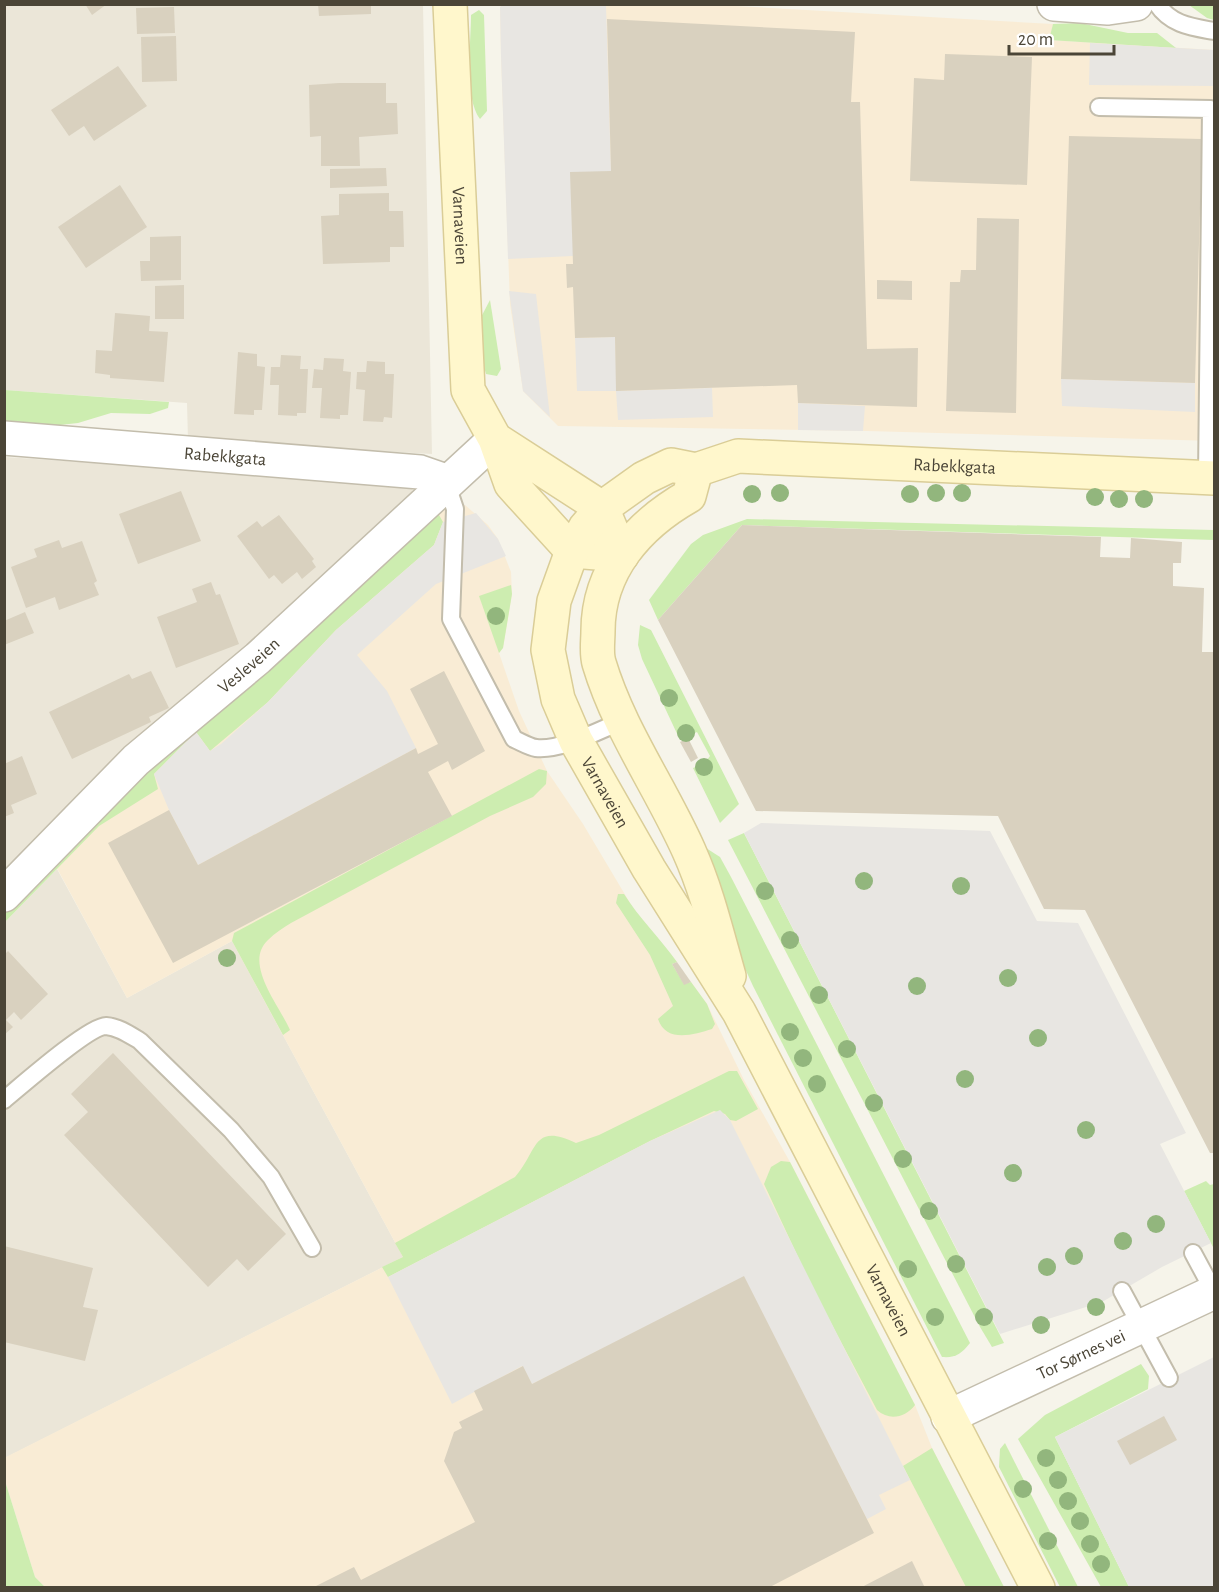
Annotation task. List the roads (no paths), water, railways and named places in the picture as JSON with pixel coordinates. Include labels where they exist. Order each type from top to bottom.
[{"type":"street","name":"Varnaveien","points":[[450,4],[468,390],[495,439],[512,484],[572,551]]},
{"type":"street","points":[[1054,4],[1108,8],[1136,4]]},
{"type":"street","name":"Rabekkgata","points":[[4,438],[420,472],[446,481]]},
{"type":"street","name":"Varnaveien","points":[[495,439],[602,508]]},
{"type":"street","name":"Vesleveien","points":[[4,895],[136,760],[258,658],[423,508],[446,481],[495,439]]},
{"type":"street","name":"Rabekkgata","points":[[696,471],[738,456],[1211,478]]},
{"type":"street","name":"Varnaveien","points":[[739,1012],[711,912],[689,851],[621,721],[598,661],[598,607],[609,573],[640,531],[666,509],[689,496],[696,471],[671,465],[644,478],[602,508],[585,528],[572,551],[554,601],[548,650],[558,699],[576,741],[649,869],[739,1012],[1038,1587]]},
{"type":"street","points":[[572,551],[622,555],[602,508]]},
{"type":"street","name":"Tor Sørnes vei","points":[[948,1417],[1214,1292]]},
{"type":"lane","points":[[1157,4],[1179,25],[1215,31]]},
{"type":"lane","points":[[1099,107],[1211,109],[1211,478]]},
{"type":"lane","points":[[446,481],[455,509],[451,619],[514,739],[537,748],[576,741],[621,721]]},
{"type":"lane","points":[[4,1100],[82,1037],[106,1026],[125,1031],[155,1055],[231,1130],[271,1177],[312,1248]]},
{"type":"lane","points":[[1193,1253],[1214,1292]]},
{"type":"lane","points":[[1122,1291],[1169,1378]]}]
